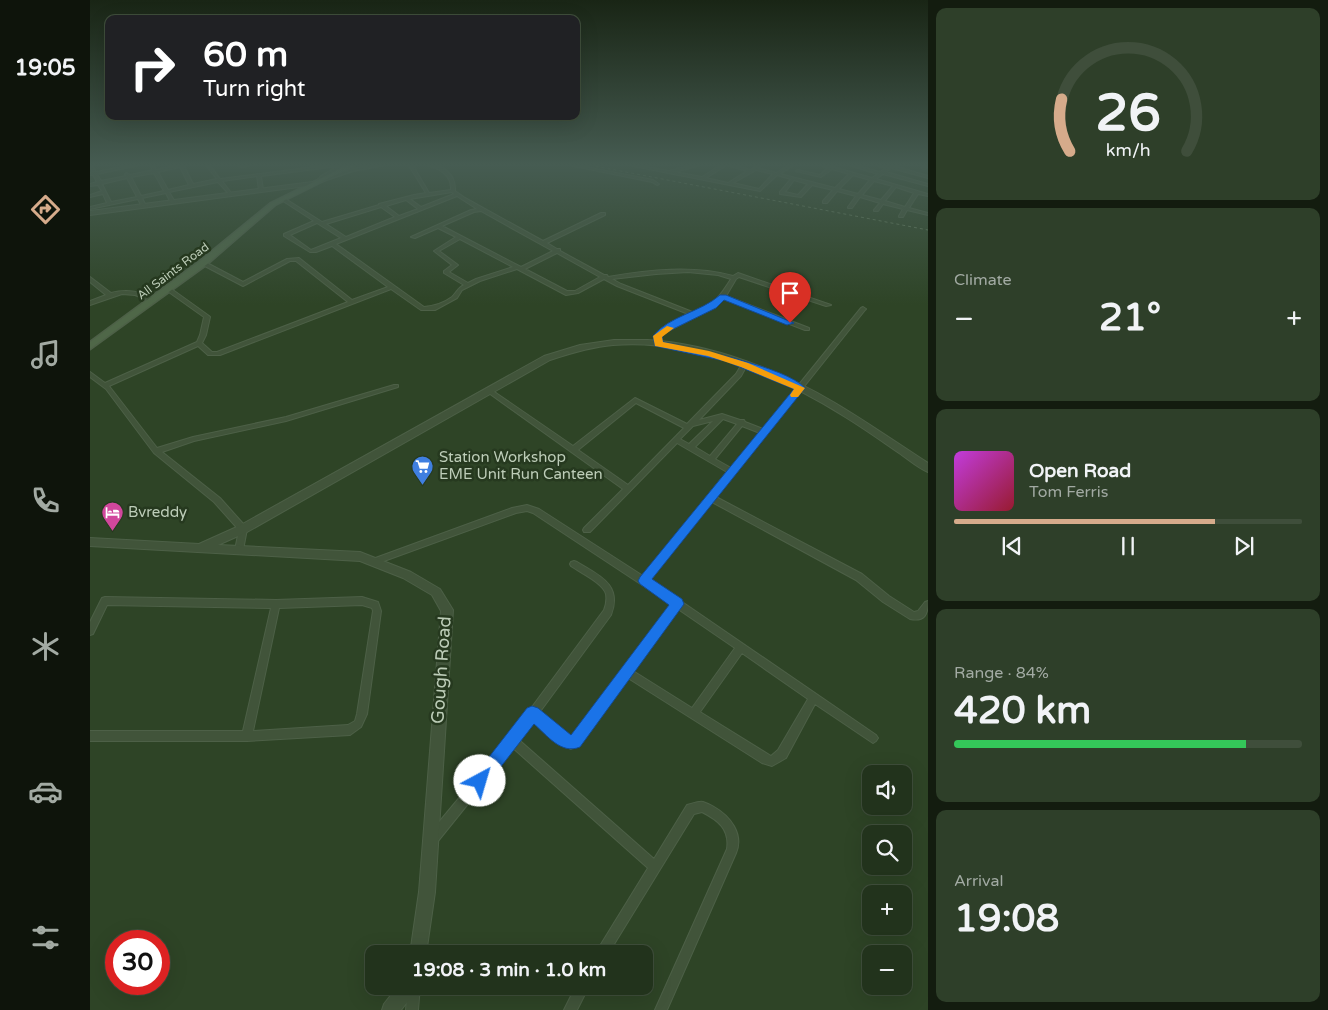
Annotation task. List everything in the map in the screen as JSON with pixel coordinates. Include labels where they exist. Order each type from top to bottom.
[{"type":"main road","name":"All Saints Road","points":[[90,346],[202,263],[264,211]]},
{"type":"street","points":[[301,211],[344,238]]},
{"type":"street","points":[[322,224],[362,211]]},
{"type":"street","points":[[390,211],[398,217]]},
{"type":"street","points":[[317,221],[286,235],[310,251],[415,211]]},
{"type":"street","points":[[413,237],[473,211]]},
{"type":"street","points":[[487,211],[631,291],[695,315]]},
{"type":"street","points":[[901,216],[904,211]]},
{"type":"street","points":[[915,211],[928,214]]},
{"type":"street","points":[[544,243],[603,214]]},
{"type":"street","points":[[438,226],[570,294],[607,277],[697,270],[720,273],[734,278]]},
{"type":"street","points":[[460,237],[436,251],[455,264],[446,272],[467,285]]},
{"type":"street","points":[[332,243],[392,287],[424,309],[429,310],[454,297],[460,288],[490,275],[520,268],[558,250]]},
{"type":"street","points":[[202,263],[243,284],[289,260],[297,259],[352,303]]},
{"type":"street","points":[[658,344],[657,339],[660,333],[713,306],[723,297],[735,275],[741,275],[828,305]]},
{"type":"street","points":[[90,279],[110,294]]},
{"type":"street","points":[[199,343],[210,354],[218,354],[392,287]]},
{"type":"street","points":[[105,385],[199,343],[206,331],[204,323],[207,317],[168,289]]},
{"type":"street","points":[[90,303],[110,294],[130,291],[153,300]]},
{"type":"street","points":[[723,297],[807,329]]},
{"type":"street","points":[[644,581],[863,309]]},
{"type":"street","points":[[198,549],[243,529],[488,390],[565,350],[601,342],[658,344],[709,354],[744,365],[800,388],[845,413],[928,468]]},
{"type":"street","points":[[587,530],[738,375],[744,365]]},
{"type":"street","points":[[90,374],[105,385],[156,451],[217,500],[243,529]]},
{"type":"street","points":[[156,451],[193,439],[286,419],[396,386]]},
{"type":"street","points":[[488,390],[628,489]]},
{"type":"street","points":[[573,450],[635,400],[689,426],[715,416],[722,416],[765,432]]},
{"type":"street","points":[[690,448],[722,416]]},
{"type":"street","points":[[710,460],[742,422]]},
{"type":"street","points":[[676,440],[733,472]]},
{"type":"street","points":[[712,498],[859,578],[886,600],[913,616],[920,614],[928,605]]},
{"type":"street","points":[[373,562],[515,510],[527,508],[536,511],[644,581],[874,738]]},
{"type":"street","points":[[238,550],[243,529]]},
{"type":"street","name":"Gough Road","points":[[90,542],[360,557],[422,582],[436,592],[446,610],[427,892],[419,945]]},
{"type":"street","points":[[431,841],[512,741],[608,612],[612,601],[612,593],[608,587],[574,564]]},
{"type":"street","points":[[90,631],[105,601],[276,604],[362,601],[375,605],[377,621],[362,714],[358,724],[350,730],[247,736],[90,736]]},
{"type":"street","points":[[247,736],[276,604]]},
{"type":"street","points":[[532,714],[571,744],[578,738],[677,604]]},
{"type":"street","points":[[695,712],[741,647]]},
{"type":"street","points":[[627,672],[772,761],[782,754],[814,697]]},
{"type":"street","points":[[512,741],[655,866]]},
{"type":"street","points":[[607,945],[690,809],[702,807],[709,810],[733,833],[735,841],[661,1010]]},
{"type":"street","points":[[390,1010],[402,995]]},
{"type":"street","points":[[412,1010],[413,995]]},
{"type":"street","points":[[570,1010],[578,995]]},
{"type":"railway","points":[[830,211],[928,230]]},
{"type":"slow traffic","points":[[670,328],[660,333],[657,339],[658,344],[709,354],[778,377],[800,388],[795,395]]},
{"type":"place","name":"Station Workshop EME Unit Run Canteen","points":[[423,485]]},
{"type":"place","name":"Bvreddy","points":[[112,531]]},
{"type":"route","points":[[480,781],[532,714],[566,742],[571,744],[575,742],[677,604],[644,581],[800,388],[778,377],[727,359],[684,348],[658,344],[657,339],[660,333],[713,306],[723,297],[790,323]]}]
